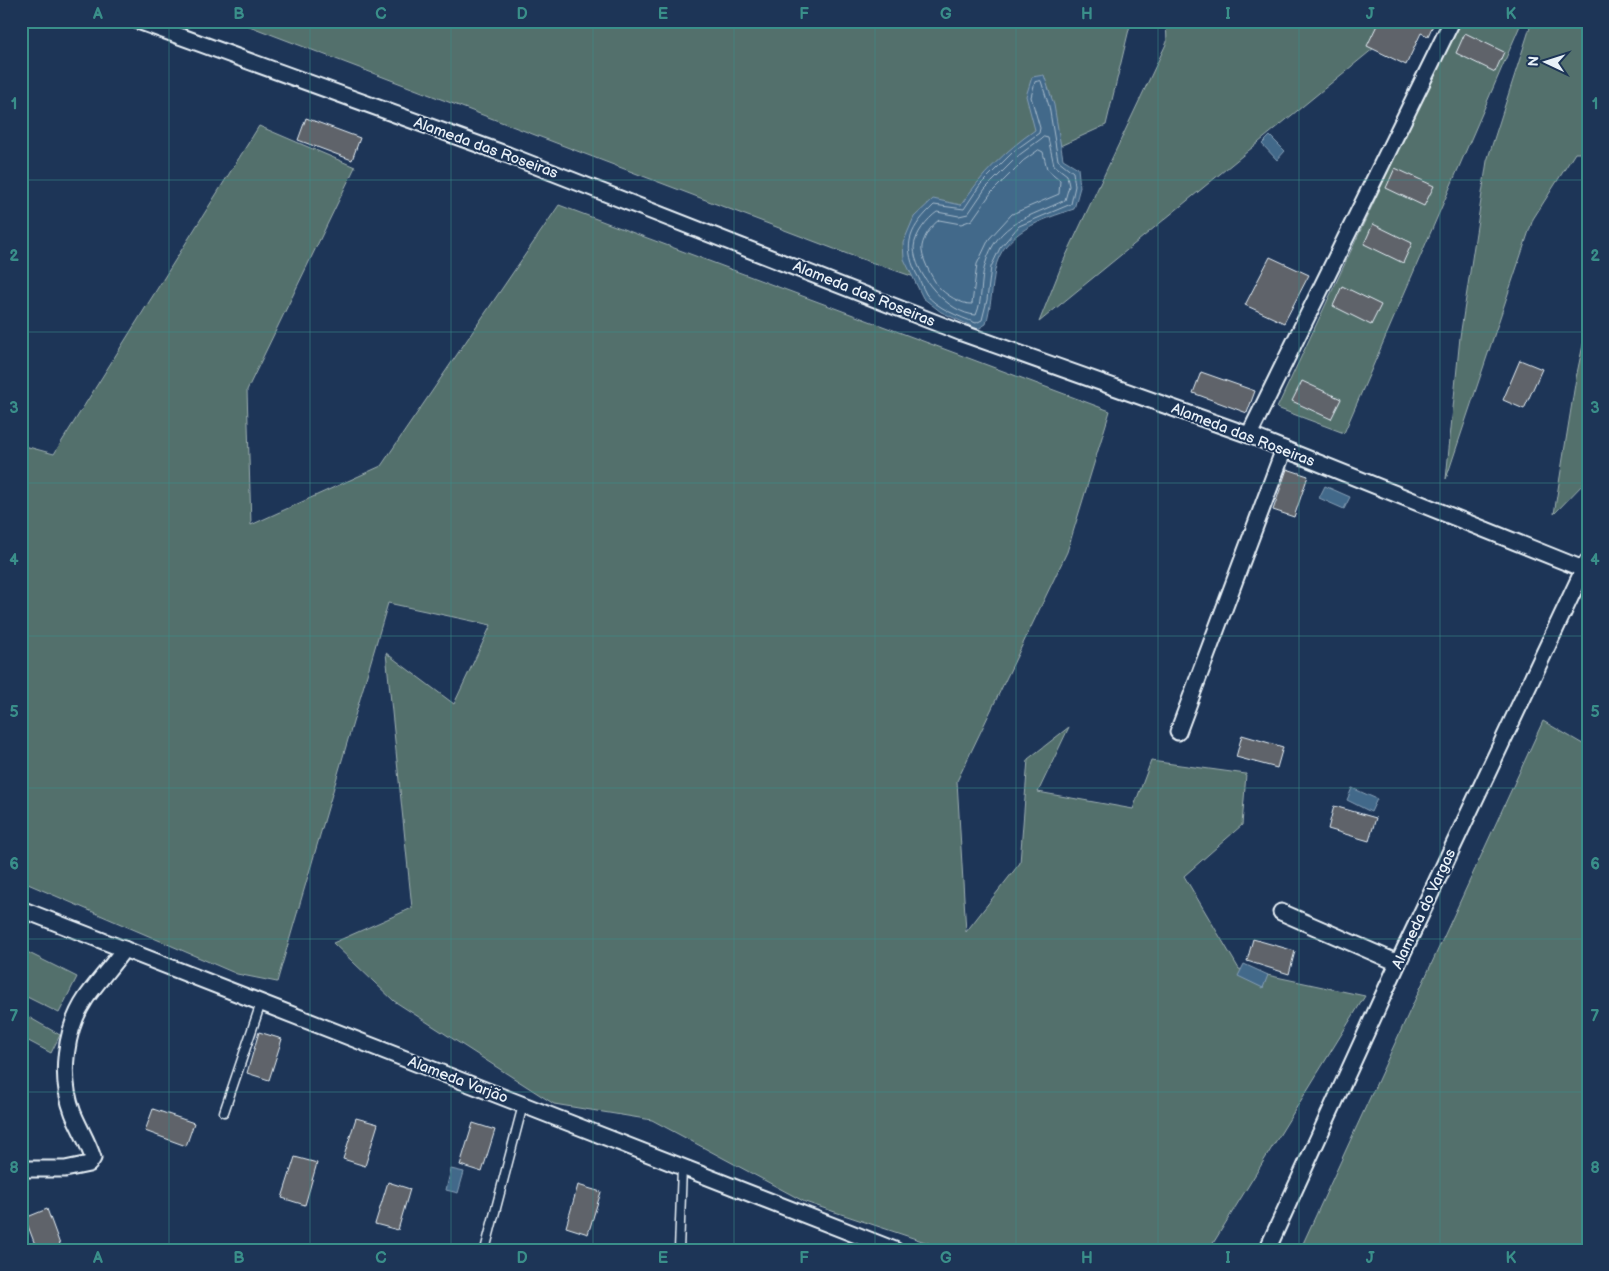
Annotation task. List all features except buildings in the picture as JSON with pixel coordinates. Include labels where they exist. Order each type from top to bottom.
[{"type":"street","name":"Alameda das Roseiras","points":[[138,21],[508,155],[962,333],[1284,449],[1586,567]]},
{"type":"street","points":[[1249,436],[1452,21]]},
{"type":"street","points":[[1178,732],[1284,449]]},
{"type":"street","name":"Alameda do Vargas","points":[[1267,1250],[1398,963],[1586,567]]},
{"type":"street","name":"Alameda Varjão","points":[[21,909],[895,1250]]},
{"type":"street","points":[[1281,912],[1398,963]]},
{"type":"street","points":[[21,1169],[65,1169],[89,1164],[93,1158],[88,1141],[72,1112],[65,1083],[68,1042],[85,999],[124,949]]},
{"type":"lane","points":[[224,1112],[262,1003]]},
{"type":"lane","points":[[485,1250],[523,1105]]},
{"type":"lane","points":[[679,1250],[682,1167]]},
{"type":"green space","points":[[236,21],[1131,21],[1106,125],[1012,168],[929,282],[850,255]]},
{"type":"green space","points":[[1166,21],[1407,21],[1039,322],[1063,262],[1167,42]]},
{"type":"green space","points":[[1459,21],[1522,21],[1344,433],[1277,408]]},
{"type":"green space","points":[[1532,21],[1588,21],[1588,153],[1575,153],[1533,219],[1446,479],[1460,337],[1487,161]]},
{"type":"green space","points":[[259,126],[355,167],[247,390],[251,525],[381,466],[559,205],[1110,411],[1067,552],[957,781],[966,932],[1020,863],[1028,759],[1069,727],[1038,792],[1133,809],[1151,761],[1246,774],[1242,825],[1184,876],[1239,969],[1365,996],[1209,1250],[949,1250],[805,1202],[652,1120],[554,1104],[394,1001],[333,943],[412,908],[386,653],[454,704],[491,625],[388,603],[277,982],[237,974],[21,881],[21,445],[54,454]]},
{"type":"green space","points":[[1588,321],[1588,479],[1554,514],[1576,378]]},
{"type":"green space","points":[[1543,721],[1588,747],[1588,1250],[1300,1250]]},
{"type":"green space","points":[[21,949],[77,977],[59,1013],[21,994]]},
{"type":"green space","points":[[25,1015],[60,1035],[51,1053],[21,1037],[21,1021]]},
{"type":"water","points":[[1044,75],[1054,105],[1063,159],[1078,168],[1080,187],[1074,209],[1037,223],[1015,237],[1006,246],[999,257],[995,270],[986,324],[978,329],[941,312],[923,298],[904,259],[903,243],[914,217],[933,199],[961,205],[994,164],[1035,130],[1026,96],[1032,77]]},
{"type":"water","points":[[1270,136],[1285,151],[1277,160],[1262,144]]},
{"type":"water","points":[[1325,486],[1350,497],[1344,509],[1319,498]]},
{"type":"water","points":[[1352,788],[1377,799],[1371,812],[1347,800]]},
{"type":"water","points":[[1244,964],[1268,975],[1263,988],[1238,976]]},
{"type":"water","points":[[451,1169],[464,1172],[458,1193],[446,1190]]}]
